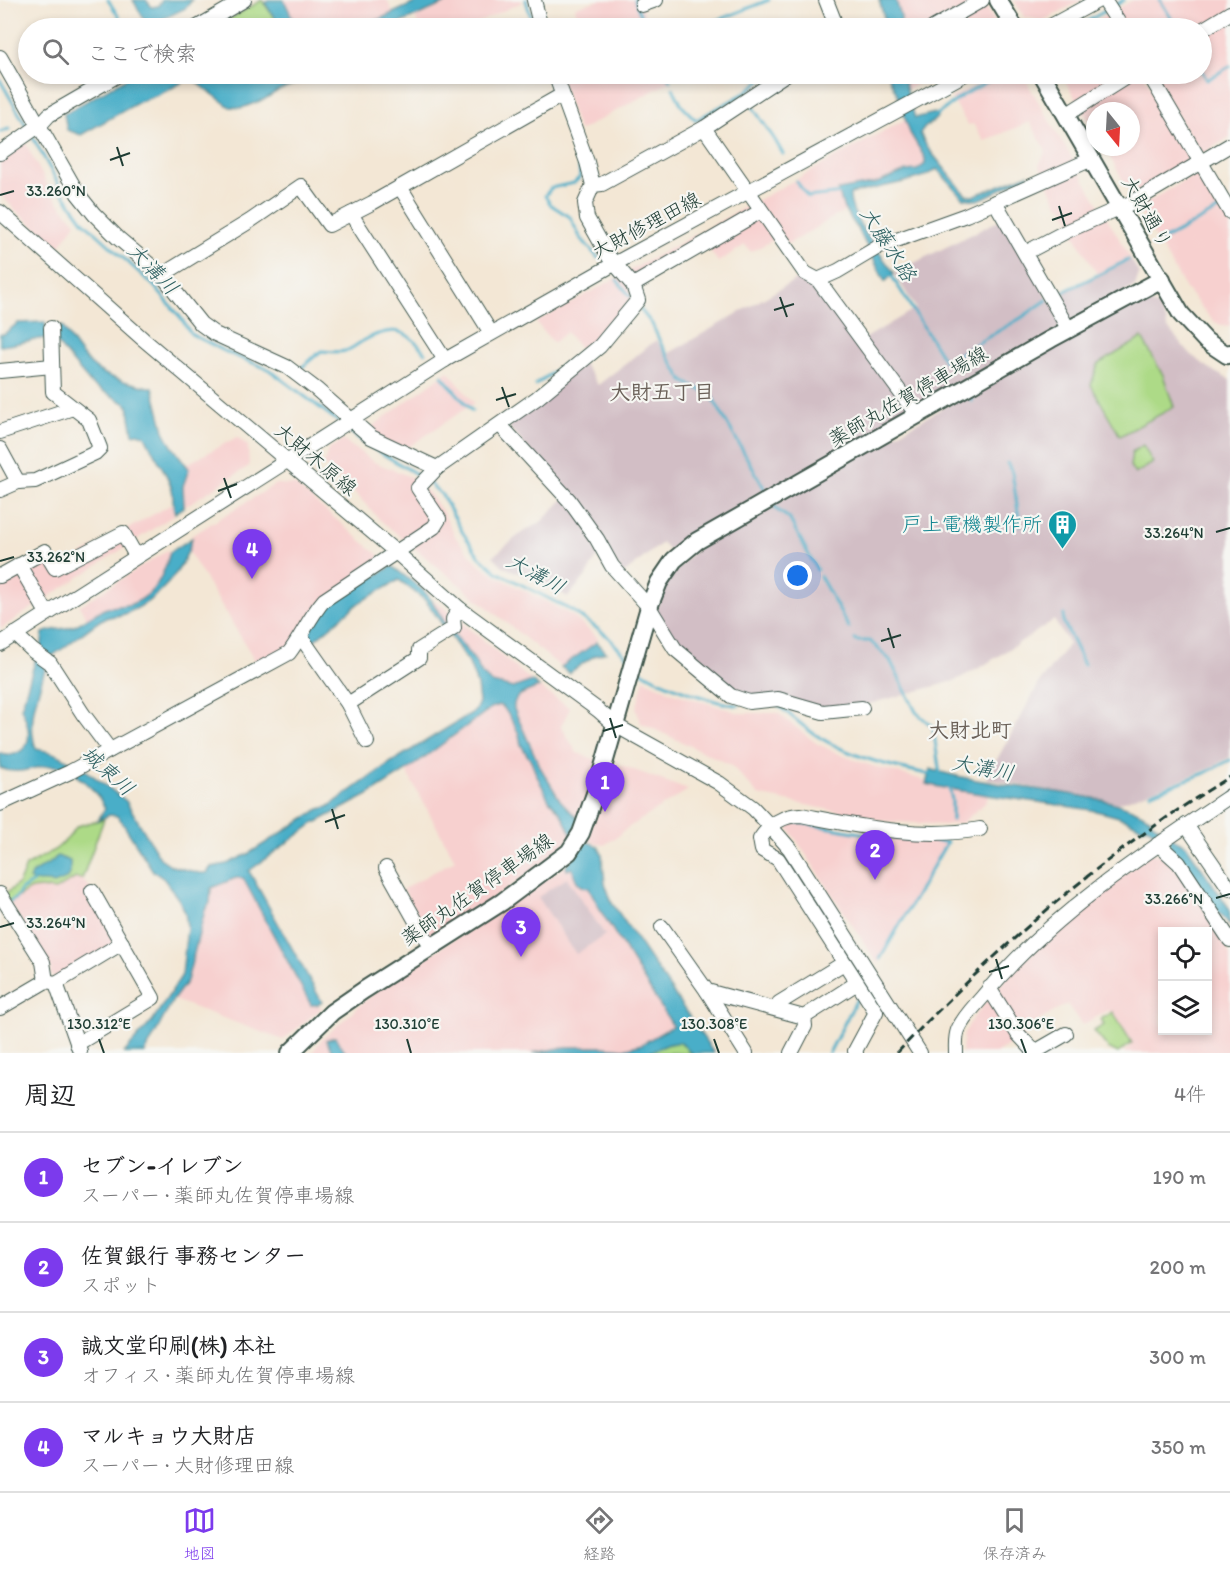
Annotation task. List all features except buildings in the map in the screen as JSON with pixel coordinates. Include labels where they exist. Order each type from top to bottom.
[{"type":"main road","points":[[998,0],[1010,18]]},
{"type":"main road","name":"大財通り","points":[[1048,84],[1162,279]]},
{"type":"main road","points":[[1162,279],[1181,314],[1206,341],[1229,355]]},
{"type":"main road","name":"薬師丸佐賀停車場線","points":[[290,1053],[332,1012],[502,902],[569,852],[587,819],[649,607],[660,582],[674,560],[697,541],[1162,279]]},
{"type":"street","points":[[213,18],[244,0]]},
{"type":"street","points":[[534,0],[538,18]]},
{"type":"street","points":[[642,5],[656,0]]},
{"type":"street","points":[[826,0],[833,18]]},
{"type":"street","points":[[950,18],[982,0]]},
{"type":"street","points":[[1073,18],[1106,5],[1115,18]]},
{"type":"street","points":[[1212,24],[1230,13]]},
{"type":"street","points":[[0,57],[78,194],[118,238],[162,275],[201,324],[215,334],[287,367],[371,437],[436,468]]},
{"type":"street","points":[[0,153],[40,125],[49,115],[103,84]]},
{"type":"street","points":[[0,804],[75,770],[290,653],[314,611],[324,600],[434,527],[439,519],[418,488],[436,468],[500,425],[600,346],[638,300],[633,285],[623,271],[614,264],[587,218],[585,203],[593,185],[558,84]]},
{"type":"street","points":[[593,185],[602,184],[704,128],[770,84]]},
{"type":"street","name":"大財修理田線","points":[[286,459],[491,333],[947,84]]},
{"type":"street","points":[[1066,115],[1115,84]]},
{"type":"street","points":[[1155,84],[1230,212]]},
{"type":"street","points":[[162,275],[250,221],[301,186],[329,225],[562,95]]},
{"type":"street","points":[[704,128],[805,273],[818,279],[917,415]]},
{"type":"street","points":[[1025,254],[1067,231],[1120,208],[1230,145]]},
{"type":"street","points":[[818,279],[874,250],[995,202],[1092,159]]},
{"type":"street","points":[[400,187],[491,333]]},
{"type":"street","points":[[995,202],[1069,330]]},
{"type":"street","points":[[633,285],[761,211]]},
{"type":"street","name":"大財木原線","points":[[0,212],[143,339],[460,609],[598,710],[615,725],[719,783],[753,808],[790,849],[920,1053]]},
{"type":"street","points":[[351,214],[445,360]]},
{"type":"street","points":[[0,490],[18,482],[35,481],[100,448],[89,420],[53,392],[51,328]]},
{"type":"street","points":[[0,371],[52,366]]},
{"type":"street","points":[[0,432],[73,408]]},
{"type":"street","points":[[500,425],[569,500],[597,539],[612,566],[649,607],[675,649],[731,696],[750,702],[778,699],[823,712],[862,708]]},
{"type":"street","points":[[0,449],[18,482]]},
{"type":"street","points":[[0,644],[286,459]]},
{"type":"street","points":[[0,576],[45,551],[55,568],[123,533],[136,556]]},
{"type":"street","points":[[19,566],[47,613]]},
{"type":"street","points":[[348,704],[419,658],[418,650],[454,628],[453,619],[460,609]]},
{"type":"street","points":[[15,634],[50,663],[82,714],[110,750]]},
{"type":"street","points":[[301,637],[348,704],[367,742]]},
{"type":"street","points":[[956,1053],[955,1042],[958,1029],[1003,972],[1095,892],[1158,844],[1230,796]]},
{"type":"street","points":[[856,1053],[876,1012],[778,859],[762,850],[760,839],[771,826],[790,815],[882,830],[956,834],[980,829]]},
{"type":"street","points":[[1186,825],[1230,889]]},
{"type":"street","points":[[1158,844],[1179,864],[1227,929]]},
{"type":"street","points":[[386,868],[431,948]]},
{"type":"street","points":[[0,894],[43,962],[79,1049],[153,998],[92,891]]},
{"type":"street","points":[[662,927],[707,991],[746,1053]]},
{"type":"street","points":[[0,1008],[122,943]]},
{"type":"street","points":[[779,1003],[844,963]]},
{"type":"street","points":[[707,991],[804,1017],[857,983]]},
{"type":"street","points":[[989,988],[1018,1034],[1039,1051],[1066,1034]]},
{"type":"street","points":[[791,1053],[805,1026],[804,1017]]},
{"type":"shaded area","points":[[284,0],[387,0],[393,13],[382,18],[292,18]]},
{"type":"shaded area","points":[[453,0],[521,0],[522,2],[488,18],[415,18]]},
{"type":"shaded area","points":[[600,0],[639,0],[645,18],[577,18],[575,7]]},
{"type":"shaded area","points":[[896,0],[982,0],[992,18],[899,18]]},
{"type":"shaded area","points":[[1014,0],[1082,0],[1048,18],[1024,17]]},
{"type":"shaded area","points":[[1133,0],[1230,0],[1230,137],[1200,155],[1159,84],[1212,84],[1212,18],[1101,18]]},
{"type":"shaded area","points":[[562,84],[665,84],[579,131]]},
{"type":"shaded area","points":[[904,84],[917,84],[906,90]]},
{"type":"shaded area","points":[[978,84],[1028,84],[1130,257],[1097,274],[1072,231],[1075,228],[1063,206],[1059,206],[1039,165],[1046,151],[1030,122],[984,141],[973,124],[968,125],[951,98]]},
{"type":"shaded area","points":[[1067,84],[1149,84],[1190,155],[1190,161],[1132,196],[1109,156],[1140,156],[1140,102],[1086,102],[1086,116]]},
{"type":"shaded area","points":[[906,119],[931,164],[917,174],[877,185],[842,190],[848,209],[788,244],[780,236],[751,252],[745,245],[718,262],[704,241],[628,283],[633,297],[598,342],[584,353],[566,332],[553,343],[536,322]]},
{"type":"shaded area","points":[[25,142],[58,202],[76,223],[59,247],[17,212],[0,194],[0,161]]},
{"type":"shaded area","points":[[1201,171],[1230,205],[1230,326],[1213,321],[1186,289],[1138,208]]},
{"type":"shaded area","points":[[1004,218],[1049,300],[1130,257],[1139,274],[1135,286],[672,554],[662,543],[622,575],[604,544],[586,576],[568,597],[548,585],[504,567],[493,556],[523,532],[541,522],[568,495],[510,428],[512,420],[583,363],[598,385],[656,340],[666,355],[804,275],[820,286],[861,341],[916,308],[894,273]]},
{"type":"shaded area","name":"戸上電機製作所","points":[[1139,300],[1157,306],[1167,327],[1190,354],[1230,380],[1230,757],[1208,769],[1119,803],[986,779],[1040,682],[1069,644],[1054,620],[983,666],[954,681],[869,704],[824,709],[746,699],[679,647],[656,612],[667,578],[701,545]]},
{"type":"shaded area","points":[[448,371],[474,403],[398,454],[362,434]]},
{"type":"shaded area","points":[[237,437],[248,446],[249,466],[184,507],[183,486],[189,469],[187,464]]},
{"type":"shaded area","points":[[343,440],[374,462],[413,478],[430,494],[443,512],[456,538],[479,564],[498,577],[571,615],[598,638],[597,642],[561,667],[380,520],[324,465],[328,450]]},
{"type":"shaded area","points":[[276,484],[295,485],[381,557],[286,652],[259,667],[189,552],[191,536]]},
{"type":"shaded area","points":[[172,504],[174,515],[0,629],[0,578],[43,555],[53,571]]},
{"type":"shaded area","points":[[168,550],[170,552],[165,569],[157,585],[148,595],[133,604],[106,608],[87,618],[79,606]]},
{"type":"shaded area","points":[[432,601],[438,603],[532,681],[513,688],[492,683],[482,674]]},
{"type":"shaded area","points":[[644,679],[673,693],[740,713],[778,713],[816,743],[869,765],[949,787],[991,791],[985,803],[962,823],[944,825],[884,821],[758,795],[731,765],[641,723],[636,709]]},
{"type":"shaded area","points":[[539,687],[570,708],[561,726],[577,753],[597,760],[579,820],[560,800],[540,767],[514,709],[513,702],[517,696]]},
{"type":"shaded area","points":[[499,705],[504,707],[513,722],[521,745],[549,800],[560,812],[572,835],[555,855],[432,941],[403,889],[455,860],[406,771],[491,708]]},
{"type":"shaded area","points":[[618,764],[688,790],[604,845],[585,840],[612,766]]},
{"type":"shaded area","points":[[790,822],[884,837],[948,842],[878,964],[787,826]]},
{"type":"shaded area","points":[[1150,854],[1162,855],[1178,871],[1221,935],[1230,956],[1230,1053],[1122,1053],[1130,1048],[1109,1010],[1082,1025],[1067,1004],[1024,1030],[1025,1035],[996,1053],[963,1053],[964,1034],[972,1019],[1012,971],[1101,892]]},
{"type":"shaded area","points":[[566,866],[567,870],[572,867],[589,888],[674,1026],[642,1045],[624,1049],[566,1047],[533,1053],[346,1053],[335,1037],[326,1040],[333,1053],[312,1053],[322,1039],[380,988]]},
{"type":"shaded area","points":[[76,878],[82,879],[91,889],[116,943],[55,979],[50,974],[51,968],[10,903],[26,889],[55,890]]},
{"type":"shaded area","points":[[236,878],[243,878],[311,1004],[322,1008],[283,1040],[174,1000],[187,981],[205,909],[210,903],[211,888]]},
{"type":"shaded area","points":[[567,878],[605,935],[576,954],[538,897]]},
{"type":"green space","points":[[262,0],[274,18],[231,18]]},
{"type":"green space","points":[[1142,338],[1163,375],[1174,407],[1120,436],[1091,385],[1098,364]]},
{"type":"green space","points":[[1143,445],[1153,463],[1135,474],[1130,466],[1132,452]]},
{"type":"green space","points":[[104,819],[82,879],[76,878],[55,890],[35,888],[10,903],[2,897],[19,883],[26,866],[56,849],[77,826]]},
{"type":"green space","points":[[1113,1012],[1132,1043],[1118,1053],[1108,1048],[1094,1031],[1104,1025],[1101,1019]]},
{"type":"green space","points":[[680,1042],[691,1053],[647,1053],[669,1044]]},
{"type":"water","points":[[133,0],[146,0],[152,7],[158,6],[162,0],[192,0],[186,8],[165,18],[143,18]]},
{"type":"water","points":[[269,0],[284,0],[292,18],[275,18],[265,3]]},
{"type":"water","points":[[421,0],[453,0],[412,18],[382,18]]},
{"type":"water","points":[[879,0],[896,0],[901,18],[884,18]]},
{"type":"water","points":[[116,84],[179,84],[139,102],[81,135],[67,130],[64,114]]},
{"type":"water","points":[[199,84],[295,84],[242,108],[230,107]]},
{"type":"water","points":[[892,84],[905,84],[915,118],[934,113],[938,117],[920,133],[927,147],[966,195],[973,196],[1028,174],[1029,177],[1022,179],[1026,185],[1019,180],[977,200],[963,198],[937,169],[925,176],[850,194],[854,213],[860,224],[894,273],[885,282],[858,229],[844,209],[838,190],[877,183],[906,171],[917,170],[925,164],[925,158],[910,133]]},
{"type":"water","points":[[45,322],[47,338],[0,346],[0,334],[4,334],[18,323]]},
{"type":"water","points":[[62,326],[81,354],[98,371],[120,380],[153,388],[164,431],[189,469],[183,486],[184,507],[175,513],[173,492],[163,469],[145,436],[138,433],[133,434],[128,405],[92,385],[55,341],[56,328]]},
{"type":"water","points":[[192,538],[176,573],[149,601],[127,613],[101,620],[52,656],[41,651],[43,633],[74,626],[110,607],[131,604],[142,599],[158,582],[170,552]]},
{"type":"water","points":[[392,566],[424,591],[482,674],[492,683],[513,688],[532,681],[539,687],[518,697],[515,700],[514,709],[540,767],[560,800],[579,820],[572,835],[560,812],[549,800],[521,745],[513,722],[504,708],[499,705],[491,708],[406,771],[368,795],[313,824],[249,871],[322,1002],[318,1005],[311,1005],[243,878],[236,878],[211,888],[210,903],[205,910],[187,981],[173,1000],[145,1053],[124,1053],[153,1020],[182,975],[187,927],[185,912],[164,879],[153,871],[118,816],[109,815],[98,820],[105,808],[92,789],[74,774],[84,769],[126,801],[160,858],[172,866],[207,873],[211,867],[227,864],[248,854],[319,809],[328,807],[390,763],[475,711],[479,702],[477,685],[469,663],[426,601],[399,580],[360,602],[312,642],[307,639],[316,617],[329,604]]},
{"type":"water","points":[[597,642],[606,652],[594,656],[569,673],[561,667]]},
{"type":"water","points":[[36,658],[47,663],[33,716],[33,738],[36,749],[56,754],[74,765],[67,769],[49,766],[9,771],[0,768],[0,753],[14,754],[27,744],[27,726],[21,708]]},
{"type":"water","points":[[930,769],[979,780],[1097,799],[1141,813],[1186,845],[1229,908],[1230,926],[1170,849],[1170,844],[1146,826],[1142,828],[1112,815],[1091,810],[926,784]]},
{"type":"water","points":[[585,841],[598,846],[602,854],[605,883],[612,903],[714,1053],[691,1053],[680,1042],[647,1053],[533,1053],[566,1047],[624,1049],[642,1044],[673,1026],[602,913],[589,888],[579,884],[572,868],[567,870],[566,866]]},
{"type":"water","points":[[57,856],[70,861],[70,872],[66,879],[54,884],[29,879],[34,872]]},
{"type":"water","points":[[335,1037],[346,1053],[333,1053],[326,1040]]},
{"type":"waterway","points":[[108,0],[120,18]]},
{"type":"waterway","points":[[526,0],[531,18]]},
{"type":"waterway","points":[[635,0],[641,18]]},
{"type":"waterway","points":[[723,18],[769,0]]},
{"type":"waterway","points":[[1113,7],[1124,0]]},
{"type":"waterway","points":[[1160,0],[1171,18]]},
{"type":"waterway","points":[[1093,18],[1107,10]]},
{"type":"waterway","points":[[1212,77],[1230,66]]},
{"type":"waterway","name":"大溝川","points":[[0,80],[28,129]]},
{"type":"waterway","points":[[551,84],[555,96]]},
{"type":"waterway","points":[[743,94],[756,84]]},
{"type":"waterway","points":[[934,117],[962,96],[983,84]]},
{"type":"waterway","points":[[673,88],[682,106],[696,120],[744,95]]},
{"type":"waterway","points":[[557,102],[579,164],[580,177],[574,183],[551,188],[545,196],[551,205],[570,217],[580,237],[598,258]]},
{"type":"waterway","points":[[750,103],[783,154]]},
{"type":"waterway","points":[[0,132],[9,129]]},
{"type":"waterway","name":"大溝川","points":[[31,134],[65,196],[84,222],[154,286],[181,318],[191,334],[228,353],[268,369],[339,422]]},
{"type":"waterway","points":[[796,181],[808,197],[842,193]]},
{"type":"waterway","points":[[1161,241],[1220,209]]},
{"type":"waterway","points":[[1053,297],[1128,260]]},
{"type":"waterway","name":"大藤水路","points":[[890,273],[945,362],[1021,318],[1047,300]]},
{"type":"waterway","points":[[617,280],[630,296]]},
{"type":"waterway","points":[[640,309],[652,324],[683,381],[711,395],[767,493]]},
{"type":"waterway","points":[[591,346],[614,319]]},
{"type":"waterway","points":[[301,368],[321,351],[347,350],[388,331],[403,333],[418,344],[425,353]]},
{"type":"waterway","points":[[535,385],[581,353]]},
{"type":"waterway","points":[[442,376],[472,411]]},
{"type":"waterway","points":[[969,395],[972,401]]},
{"type":"waterway","name":"大溝川","points":[[346,428],[366,444],[423,478]]},
{"type":"waterway","points":[[1007,463],[1012,472],[1020,525]]},
{"type":"waterway","name":"大溝川","points":[[428,482],[442,495],[479,556],[497,572],[573,611],[606,635],[628,658]]},
{"type":"waterway","points":[[774,505],[777,510],[789,518],[817,570]]},
{"type":"waterway","points":[[820,576],[849,628]]},
{"type":"waterway","points":[[1064,615],[1063,621],[1084,665]]},
{"type":"waterway","points":[[855,639],[856,641],[870,641],[890,660],[916,712],[933,727],[940,775]]},
{"type":"waterway","name":"大溝川","points":[[637,667],[656,679],[686,691],[739,705]]},
{"type":"waterway","name":"大溝川","points":[[779,706],[811,732],[829,743],[887,765],[932,775]]},
{"type":"waterway","points":[[1151,793],[1205,773],[1230,760]]},
{"type":"waterway","points":[[949,787],[952,800],[952,820]]},
{"type":"waterway","points":[[796,822],[884,837],[947,842],[880,959]]},
{"type":"waterway","points":[[10,902],[21,890],[33,882]]},
{"type":"waterway","points":[[829,1053],[858,997]]},
{"type":"railway","points":[[897,1053],[1013,939],[1096,869],[1184,806],[1230,777]]},
{"type":"place","name":"戸上電機製作所","points":[[1063,550]]},
{"type":"place","name":"マルキョウ大財店","points":[[252,579]]},
{"type":"place","name":"セブン-イレブン","points":[[605,812]]},
{"type":"place","name":"佐賀銀行 事務センター","points":[[875,880]]},
{"type":"place","name":"誠文堂印刷(株) 本社","points":[[521,957]]},
{"type":"district","name":"大財五丁目","points":[[662,392]]},
{"type":"district","name":"大財北町","points":[[970,730]]},
{"type":"water label","name":"城東川","points":[[108,771]]}]
